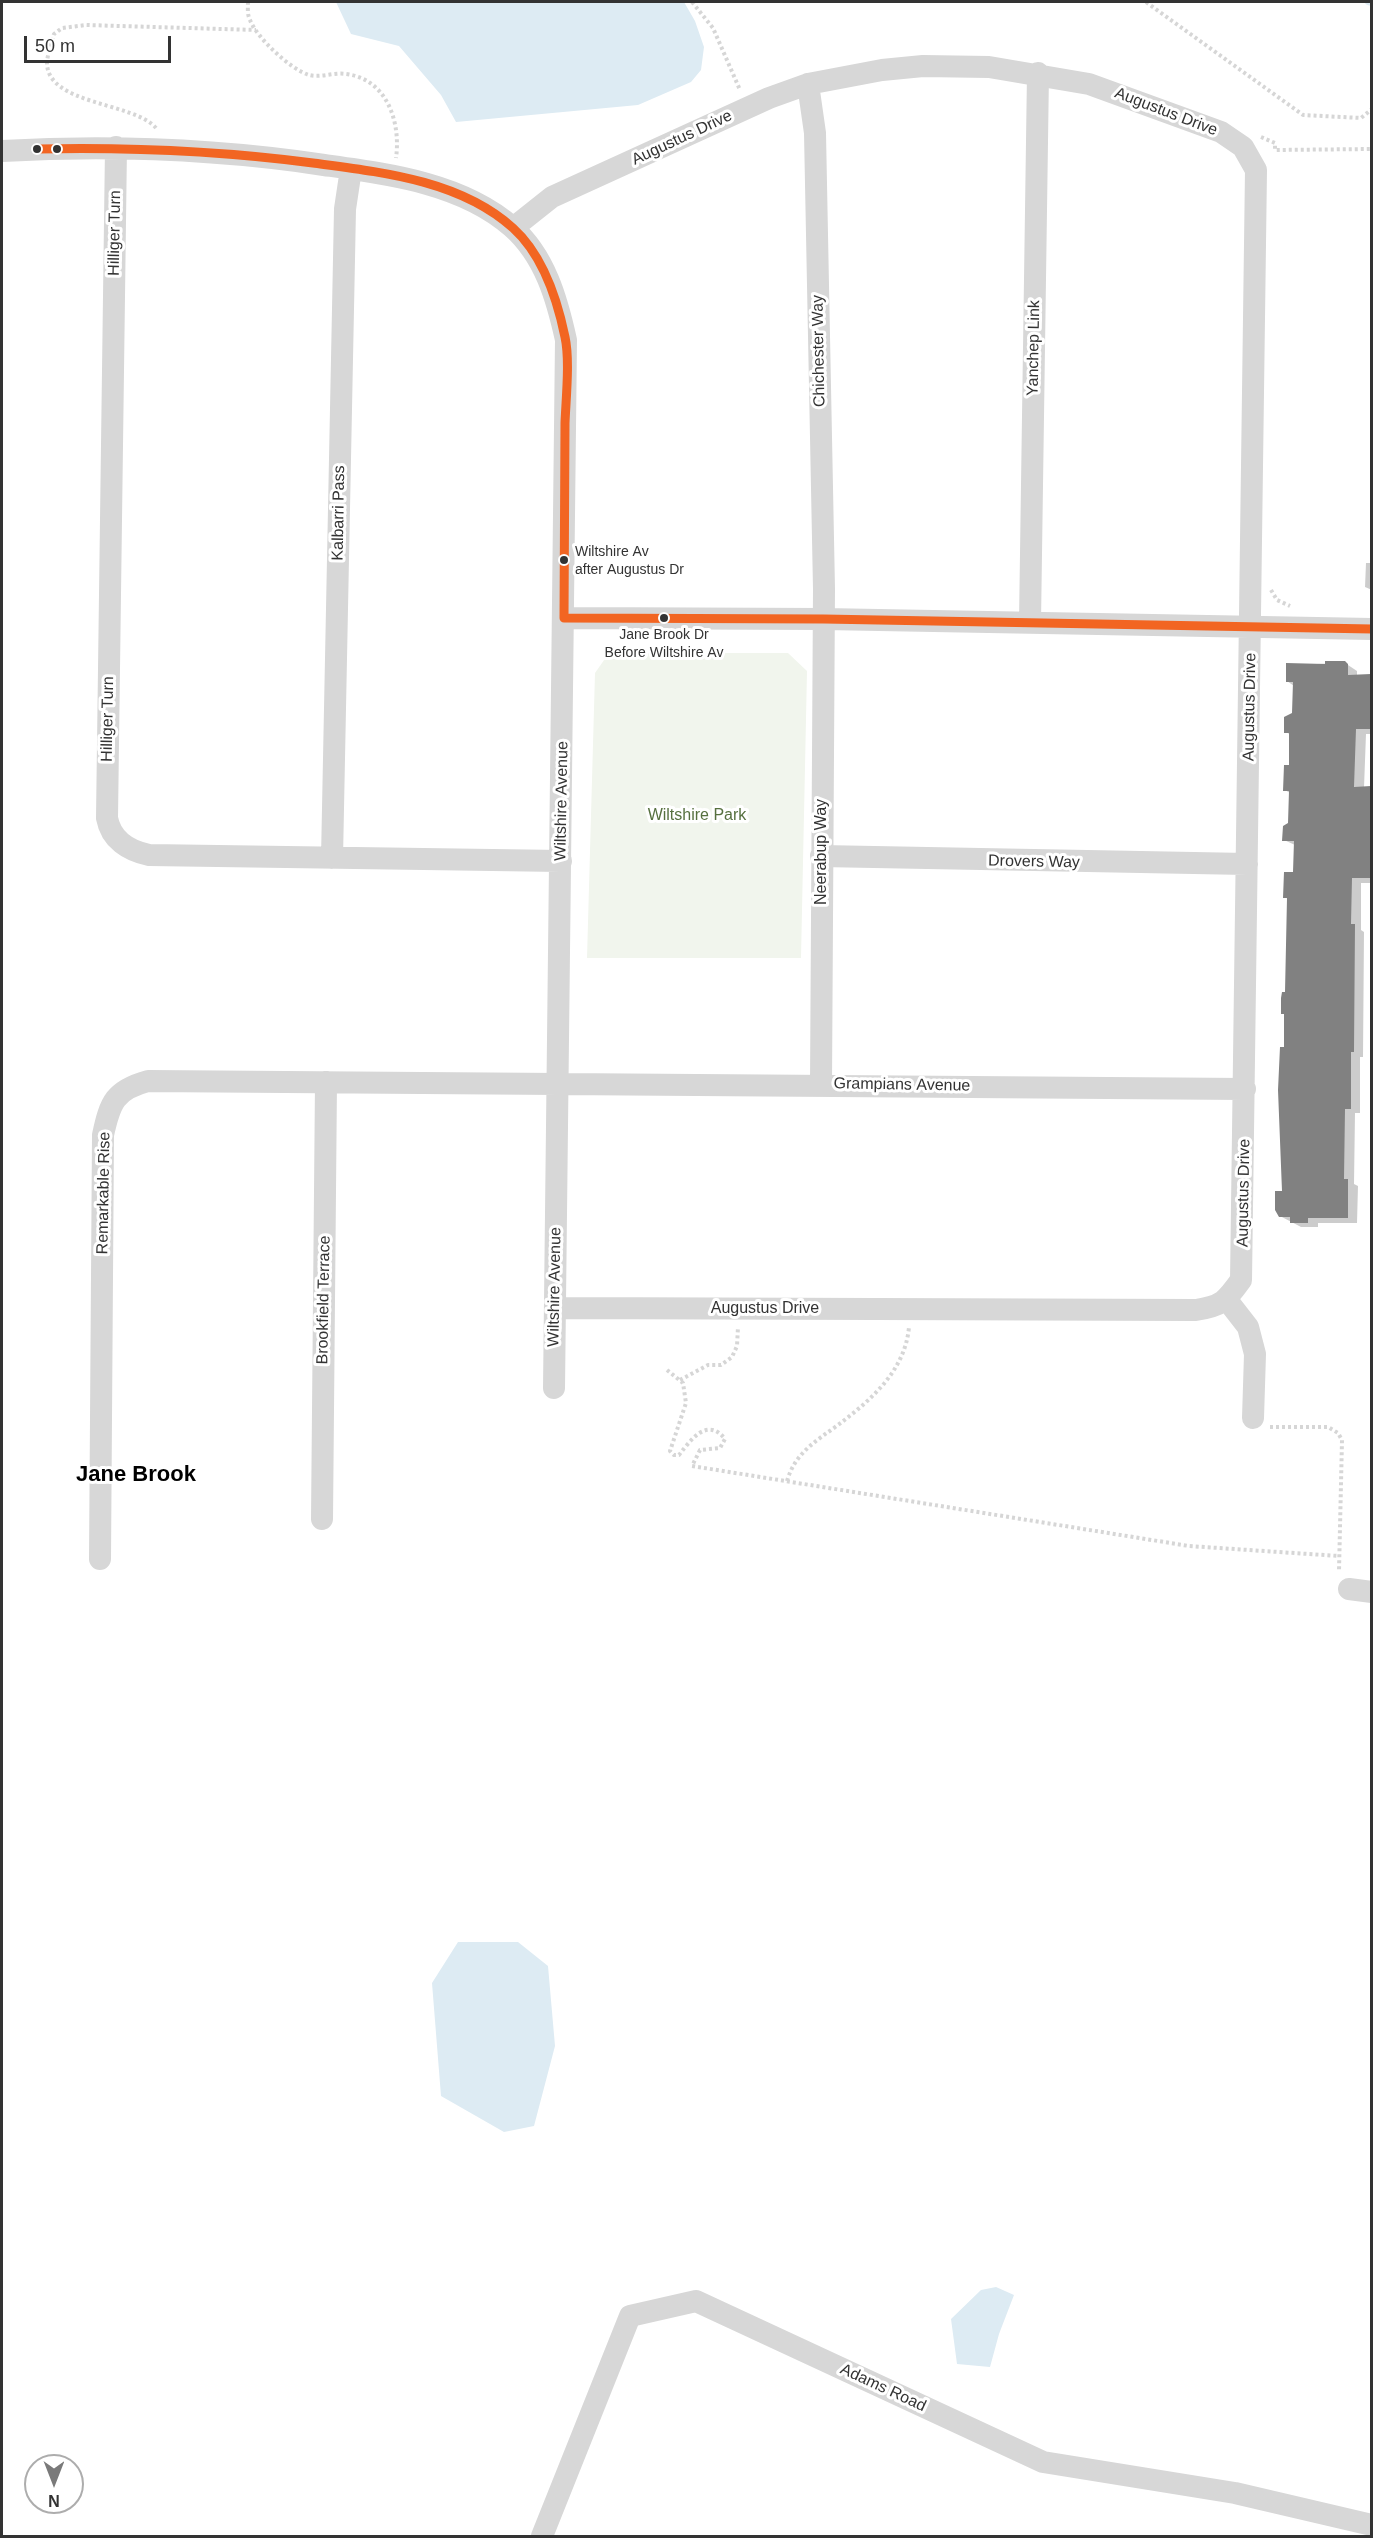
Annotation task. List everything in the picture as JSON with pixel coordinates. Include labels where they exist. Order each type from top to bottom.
[{"type":"street","name":"Augustus Drive","points":[[513,228],[552,197],[717,120],[808,84],[882,70],[923,66],[989,67],[1038,73],[1089,84],[1221,132],[1243,147],[1256,170],[1243,1266],[1241,1280],[1227,1300],[1215,1307],[1196,1310],[555,1308]]},
{"type":"street","name":"Yanchep Link","points":[[1030,622],[1038,73]]},
{"type":"street","name":"Chichester Way","points":[[808,84],[815,133],[824,619]]},
{"type":"street","name":"Wiltshire Avenue","points":[[2,151],[116,147],[257,155],[351,169],[452,192],[479,204],[513,228],[533,252],[549,278],[558,304],[566,340],[554,1388]]},
{"type":"street","name":"Hilliger Turn","points":[[116,147],[108,825],[119,841],[128,848],[149,855],[561,861]]},
{"type":"street","name":"Kalbarri Pass","points":[[332,858],[345,209],[351,169]]},
{"type":"street","points":[[564,618],[824,619],[1371,629]]},
{"type":"street","name":"Neerabup Way","points":[[821,1084],[824,619]]},
{"type":"street","name":"Drovers Way","points":[[821,856],[1247,864]]},
{"type":"street","name":"Remarkable Rise","points":[[100,1559],[103,1135],[107,1114],[118,1095],[129,1086],[148,1081],[558,1083]]},
{"type":"street","name":"Brookfield Terrace","points":[[322,1519],[326,1082]]},
{"type":"street","name":"Grampians Avenue","points":[[558,1083],[1245,1089]]},
{"type":"street","points":[[1227,1300],[1248,1327],[1255,1353],[1258,1422]]},
{"type":"street","name":"Adams Road","points":[[542,2536],[630,2316],[696,2301],[1043,2462],[1235,2493],[1371,2525]]},
{"type":"path","points":[[248,2],[249,18],[256,30],[282,58],[310,75],[344,73],[362,77],[376,86],[393,113],[397,146],[395,165]]},
{"type":"path","points":[[692,2],[713,28],[744,96]]},
{"type":"path","points":[[1146,2],[1303,115],[1361,118],[1371,109]]},
{"type":"path","points":[[157,134],[156,128],[146,118],[67,93],[54,79],[47,64],[54,34],[62,28],[86,25],[256,30]]},
{"type":"path","points":[[1270,583],[1277,600],[1290,606],[1301,607]]},
{"type":"path","points":[[787,1481],[791,1467],[807,1448],[876,1395],[883,1386],[902,1354],[908,1334],[909,1318]]},
{"type":"path","points":[[680,1380],[708,1365],[721,1365],[732,1357],[736,1346],[738,1325]]},
{"type":"path","points":[[668,1371],[683,1383],[686,1403],[678,1431],[670,1445],[670,1451],[674,1455],[679,1455],[695,1434],[708,1430],[716,1431],[724,1439],[720,1448],[700,1450],[692,1466],[1189,1546],[1339,1556]]},
{"type":"path","points":[[1258,1422],[1328,1427],[1338,1433],[1342,1440],[1339,1556],[1353,1585]]},
{"type":"green space","name":"Wiltshire Park","points":[[609,653],[788,653],[807,671],[801,958],[587,958],[595,673]]},
{"type":"shaded area","points":[[336,2],[684,2],[695,21],[704,47],[701,70],[691,82],[638,105],[456,122],[441,95],[399,46],[351,34]]},
{"type":"shaded area","points":[[458,1942],[518,1942],[548,1966],[555,2046],[534,2126],[504,2132],[441,2096],[432,1983]]},
{"type":"shaded area","points":[[996,2287],[1014,2295],[999,2334],[990,2367],[957,2364],[951,2319],[981,2290]]},
{"type":"building","points":[[1325,661],[1345,661],[1348,664],[1348,675],[1371,674],[1371,729],[1356,729],[1354,787],[1371,786],[1371,878],[1352,878],[1351,924],[1355,924],[1354,1052],[1351,1052],[1351,1109],[1345,1109],[1344,1179],[1348,1179],[1348,1218],[1308,1218],[1308,1223],[1290,1223],[1290,1217],[1279,1217],[1275,1210],[1275,1191],[1282,1191],[1278,1090],[1280,1047],[1284,1047],[1284,1014],[1281,1014],[1281,998],[1282,992],[1285,992],[1287,898],[1283,898],[1284,872],[1293,872],[1294,841],[1282,841],[1283,826],[1288,823],[1289,791],[1283,791],[1284,765],[1289,765],[1289,733],[1284,733],[1284,717],[1292,713],[1293,682],[1286,682],[1286,663],[1325,664]]},
{"type":"waterway","name":"Jane Brook","points":[[1368,2],[1372,3]]},
{"type":"transit line","points":[[37,149],[141,149],[210,153],[365,170],[419,181],[444,189],[469,199],[492,212],[513,228],[524,239],[541,264],[558,307],[566,346],[564,618]]},
{"type":"transit line","points":[[564,618],[824,619],[1372,629]]},
{"type":"place","name":"Wiltshire Av after Augustus Dr","points":[[564,560]]},
{"type":"place","name":"Jane Brook Dr Before Wiltshire Av","points":[[664,618]]},
{"type":"district","name":"Jane Brook","points":[[136,1475]]}]
